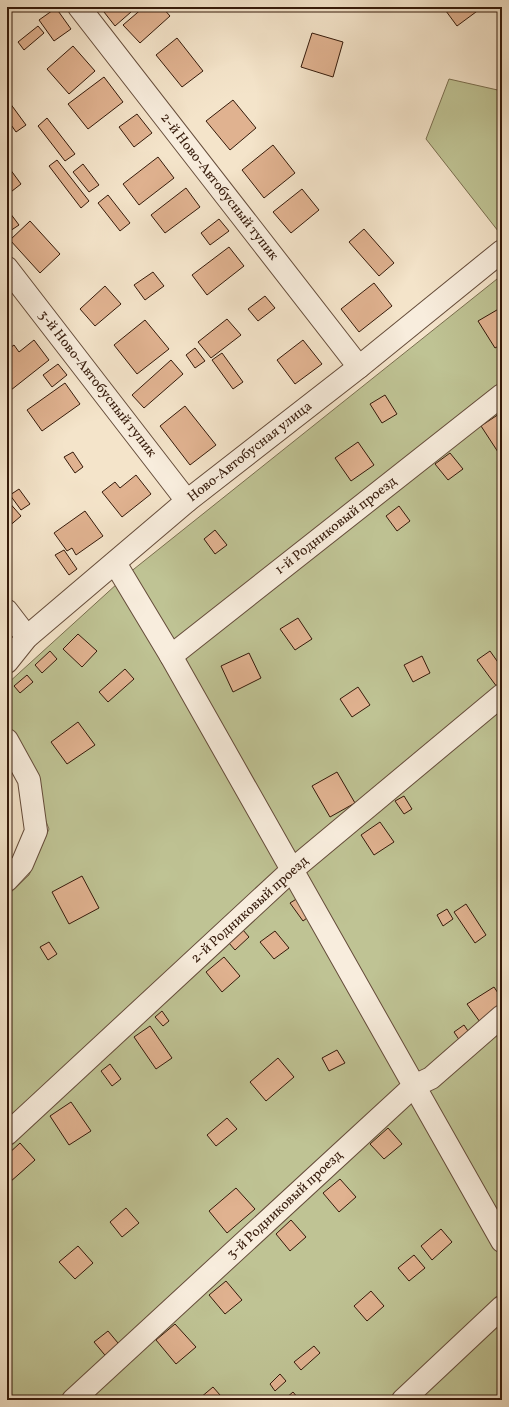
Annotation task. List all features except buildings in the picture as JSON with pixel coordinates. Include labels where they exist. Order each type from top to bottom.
[{"type":"street","name":"2-й Ново-Автобусный тупик","points":[[79,7],[359,366]]},
{"type":"street","name":"Ново-Автобусная улица","points":[[7,662],[27,637],[187,501],[502,251]]},
{"type":"street","name":"3-й Ново-Автобусный тупик","points":[[7,268],[187,501]]},
{"type":"street","name":"1-й Родниковый проезд","points":[[171,656],[502,395]]},
{"type":"street","points":[[115,563],[171,656],[502,1241]]},
{"type":"street","points":[[7,611],[27,637]]},
{"type":"street","name":"2-й Родниковый проезд","points":[[7,1134],[292,870],[502,695]]},
{"type":"street","points":[[7,740],[29,780],[36,831],[22,864],[7,880]]},
{"type":"street","name":"3-й Родниковый проезд","points":[[73,1400],[414,1086],[431,1078],[502,1016]]},
{"type":"street","points":[[403,1400],[502,1307]]},
{"type":"green space","points":[[449,79],[502,91],[502,236],[426,139]]},
{"type":"green space","points":[[502,275],[502,1296],[389,1400],[7,1400],[7,896],[29,875],[49,829],[7,725],[7,684],[129,573]]},
{"type":"green space","points":[[502,1316],[502,1400],[408,1400]]}]
